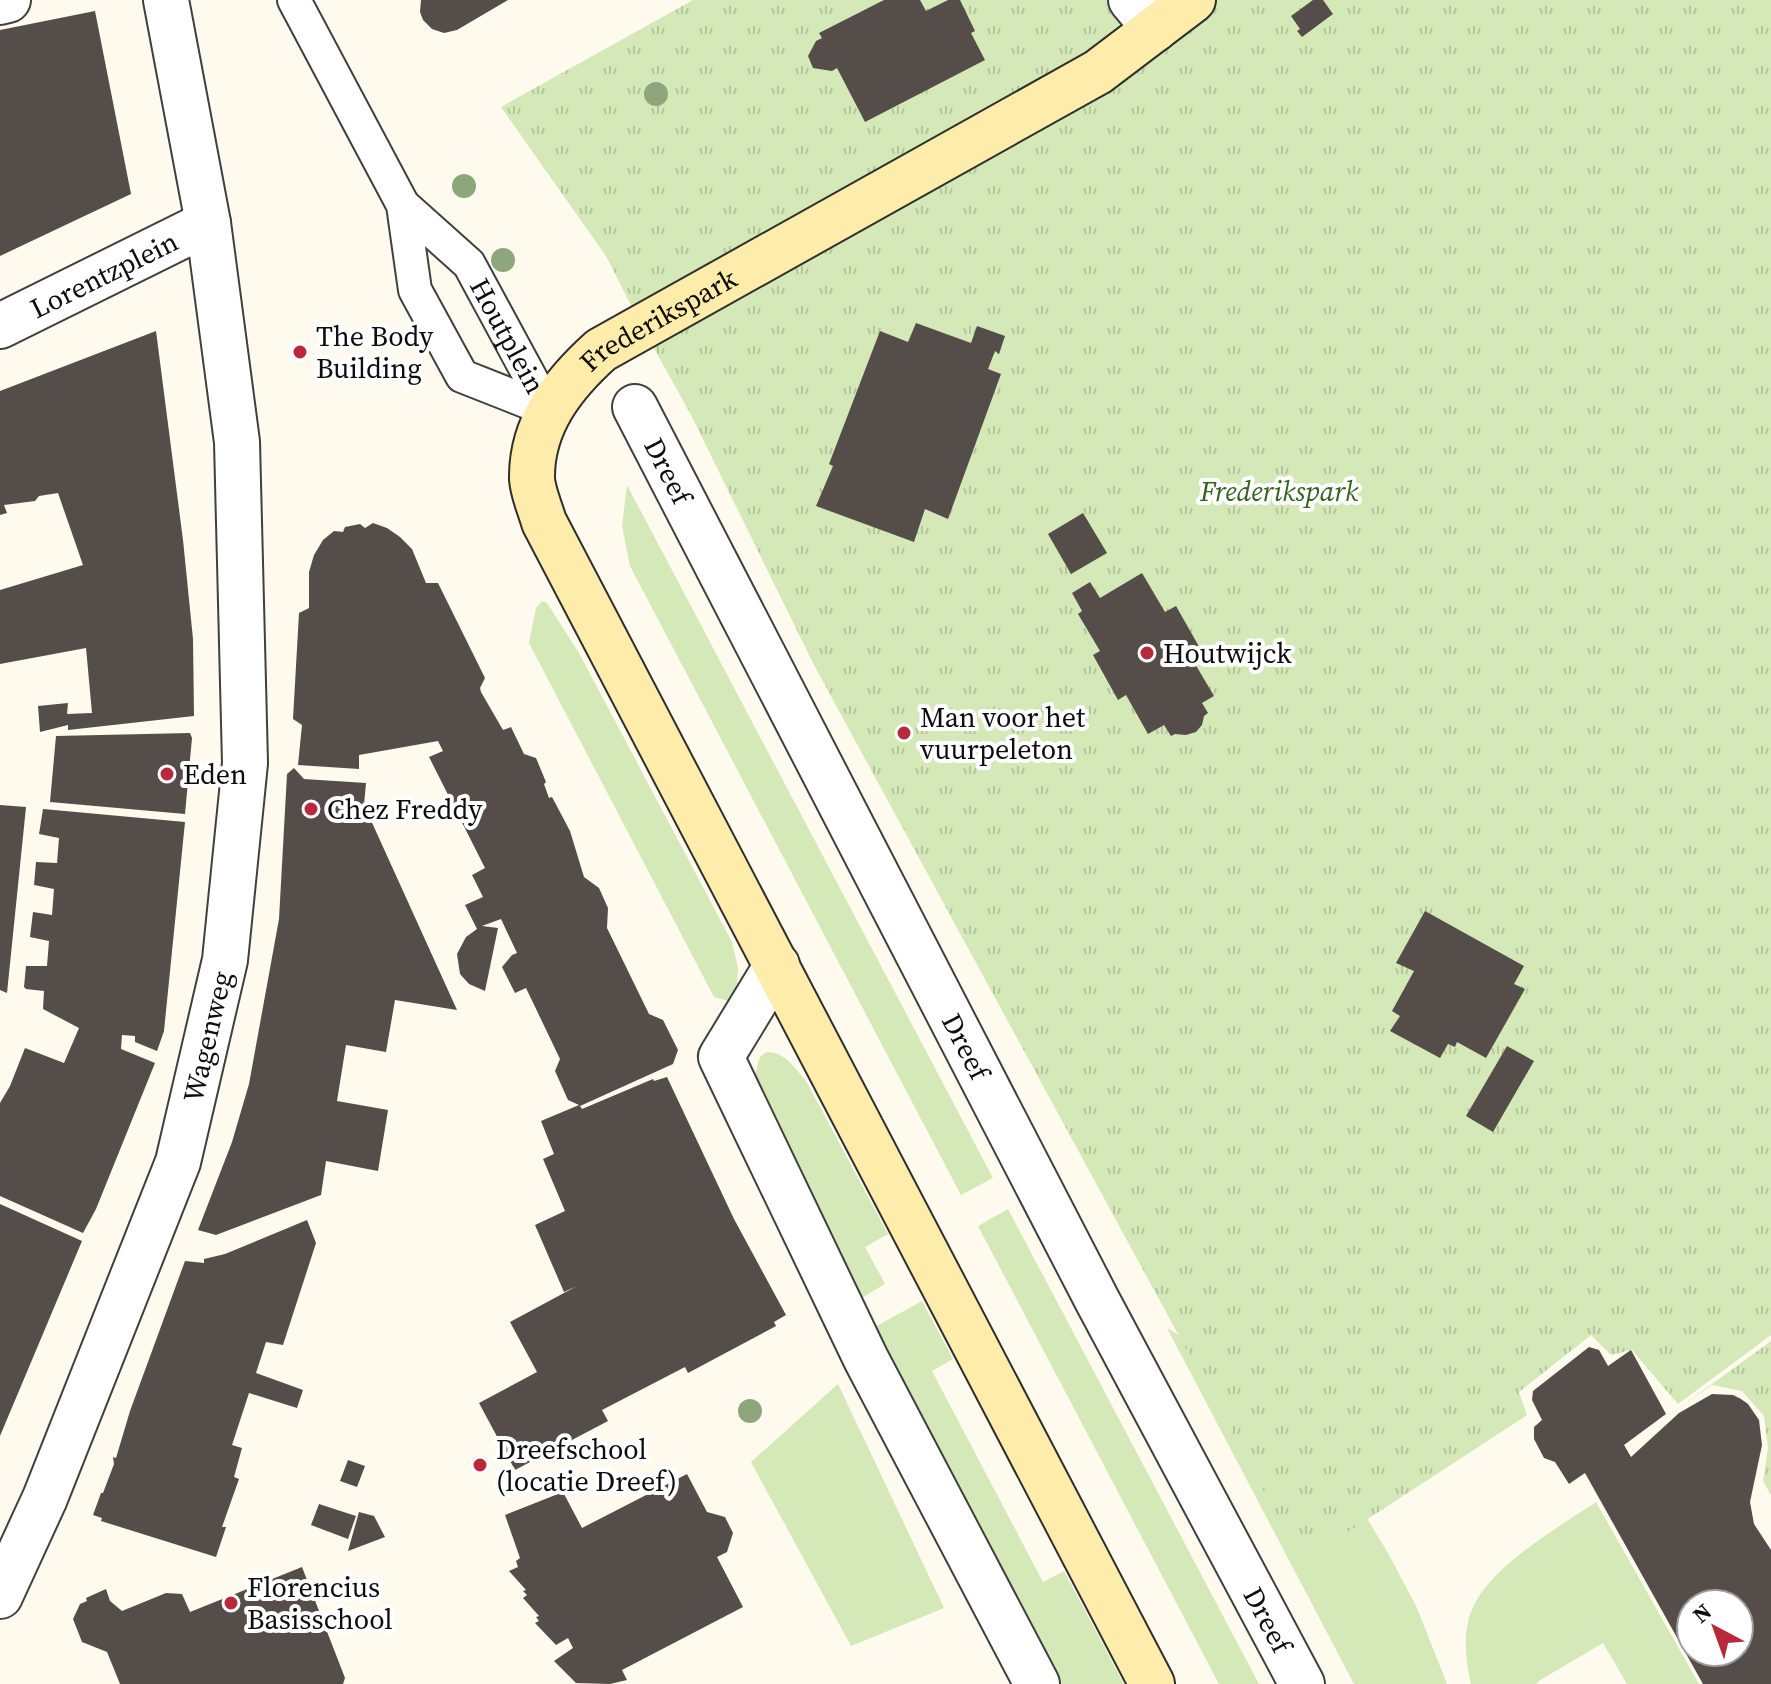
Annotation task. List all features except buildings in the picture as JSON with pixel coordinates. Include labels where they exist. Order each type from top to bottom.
[{"type":"street","points":[[0,2],[8,0]]},
{"type":"street","points":[[166,0],[208,223]]},
{"type":"street","name":"Frederikspark","points":[[548,410],[571,377],[601,350],[1098,72],[1143,15],[1193,0]]},
{"type":"street","name":"Lorentzplein","points":[[0,326],[208,223]]},
{"type":"street","name":"Wagenweg","points":[[0,1596],[45,1498],[178,1162],[225,960],[245,763],[237,442],[208,223]]},
{"type":"street","name":"Dreef","points":[[635,407],[1111,1327],[1302,1684]]},
{"type":"street","points":[[548,410],[536,444],[532,481],[544,522],[1152,1684]]},
{"type":"street","points":[[777,965],[721,1057],[866,1359],[1037,1684]]},
{"type":"lane","name":"Houtplein","points":[[294,0],[403,205],[415,290],[462,376],[548,410]]},
{"type":"lane","name":"Houtplein","points":[[403,205],[469,264],[548,410]]},
{"type":"green space","name":"Frederikspark","points":[[693,0],[1771,0],[1771,1335],[1678,1404],[1632,1350],[1611,1355],[1591,1335],[1519,1392],[1527,1415],[1302,1562],[814,665],[691,415],[606,256],[501,107]]},
{"type":"green space","points":[[627,485],[993,1178],[961,1195],[630,566],[622,526]]},
{"type":"green space","points":[[542,601],[547,603],[579,653],[732,942],[738,968],[736,995],[728,1001],[714,997],[529,643],[536,608]]},
{"type":"green space","points":[[766,1052],[784,1057],[806,1081],[888,1234],[865,1247],[885,1284],[858,1300],[754,1077],[760,1057]]},
{"type":"green space","points":[[1008,1209],[1259,1684],[1219,1684],[978,1226]]},
{"type":"green space","points":[[922,1301],[953,1359],[932,1371],[1043,1582],[1064,1571],[1124,1684],[1060,1684],[873,1328]]},
{"type":"green space","points":[[1167,1328],[1237,1371],[1348,1487],[1417,1608],[1447,1684],[1354,1684]]},
{"type":"green space","points":[[1771,1341],[1771,1495],[1763,1481],[1768,1448],[1764,1416],[1742,1391],[1712,1385],[1671,1414]]},
{"type":"green space","points":[[838,1384],[944,1608],[851,1646],[751,1462]]},
{"type":"green space","points":[[1596,1502],[1675,1642],[1675,1668],[1690,1668],[1699,1684],[1627,1684],[1603,1643],[1537,1684],[1471,1684],[1466,1654],[1470,1614],[1483,1590],[1496,1575]]},
{"type":"place","name":"The Body Building","points":[[300,352]]},
{"type":"place","name":"Houtwijck","points":[[1147,653]]},
{"type":"place","name":"Man voor het vuurpeleton","points":[[904,733]]},
{"type":"place","name":"Eden","points":[[167,774]]},
{"type":"place","name":"Chez Freddy","points":[[311,809]]},
{"type":"place","name":"Dreefschool (locatie Dreef)","points":[[480,1465]]},
{"type":"place","name":"Florencius Basisschool","points":[[231,1603]]}]
